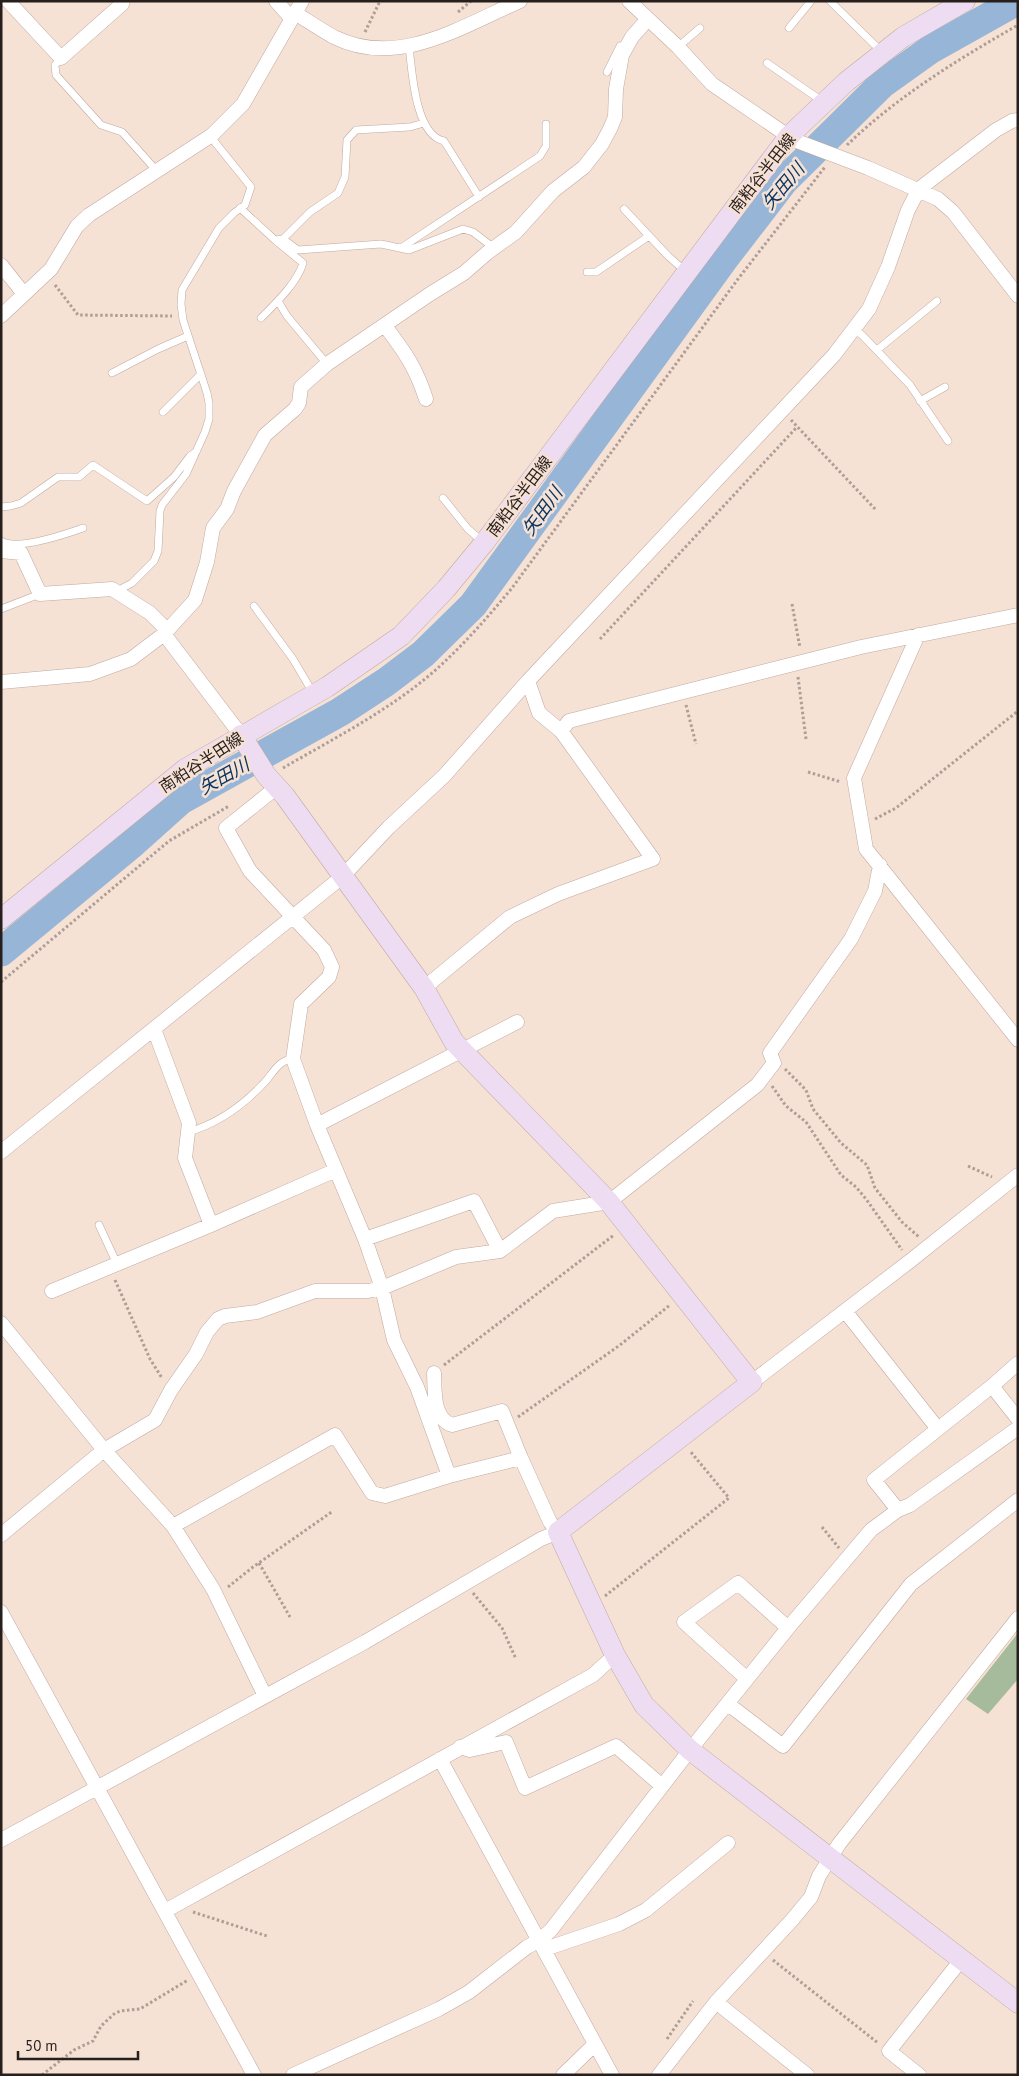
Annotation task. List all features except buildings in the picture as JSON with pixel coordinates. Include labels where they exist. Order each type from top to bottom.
[{"type":"street","points":[[8,1],[61,58],[122,4],[123,1]]},
{"type":"street","points":[[276,1],[296,11],[336,38],[379,48],[409,46],[442,36],[520,1]]},
{"type":"street","points":[[629,1],[678,47],[712,84],[791,138],[919,189],[938,199],[953,212],[1018,296]]},
{"type":"street","name":"南粕谷半田線","points":[[1,918],[184,769],[242,738],[314,694],[401,636],[446,589],[484,543],[687,272],[791,138],[846,82],[903,37],[965,1]]},
{"type":"street","points":[[1,316],[51,269],[77,226],[89,215],[210,136],[243,104],[296,11]]},
{"type":"street","points":[[1,682],[90,674],[131,659],[165,632],[195,600],[207,562],[214,528],[227,509],[234,491],[265,435],[295,409],[299,403],[301,387],[327,364],[464,273],[516,232],[552,191],[584,167],[602,144],[615,117],[616,90],[622,55],[645,18]]},
{"type":"street","points":[[1,1152],[294,917],[342,876],[389,827],[444,776],[528,681],[834,355],[873,301],[888,267],[908,210],[919,189],[996,130],[1012,120],[1018,120]]},
{"type":"street","points":[[1,265],[24,294]]},
{"type":"street","points":[[385,326],[407,355],[418,374],[426,399]]},
{"type":"street","points":[[1,551],[21,553],[40,594],[112,589],[150,613],[424,988],[454,1042],[609,1202],[751,1382]]},
{"type":"street","points":[[561,731],[569,721],[682,692],[918,635],[1018,615]]},
{"type":"street","points":[[918,635],[854,778],[866,849],[1018,1040]]},
{"type":"street","points":[[424,988],[510,917],[558,894],[653,860],[561,731],[539,713],[528,681]]},
{"type":"street","points":[[272,781],[226,828],[250,871],[324,950],[332,967],[329,977],[301,1004],[293,1059],[365,1239],[382,1288],[394,1340],[417,1387],[449,1476]]},
{"type":"street","points":[[1,1535],[104,1450],[155,1420],[171,1390],[196,1354],[207,1332],[218,1319],[224,1316],[257,1312],[316,1291],[368,1291],[382,1288],[456,1257],[500,1251],[553,1211],[609,1202],[765,1077],[774,1063],[770,1053],[855,930],[875,891],[880,866]]},
{"type":"street","points":[[318,1125],[518,1022]]},
{"type":"street","points":[[154,1029],[189,1123],[185,1158],[211,1225]]},
{"type":"street","points":[[52,1291],[211,1225],[336,1170]]},
{"type":"street","points":[[1,1840],[365,1642],[464,1582],[541,1539],[558,1532],[910,1261],[1018,1175]]},
{"type":"street","points":[[365,1239],[474,1201],[500,1251]]},
{"type":"street","points":[[845,1311],[938,1429]]},
{"type":"street","points":[[1,1323],[104,1450],[173,1526],[216,1595],[265,1696]]},
{"type":"street","points":[[898,1510],[874,1480],[1018,1363]]},
{"type":"street","points":[[434,1373],[435,1398],[440,1416],[445,1422],[452,1424],[502,1411],[550,1522],[558,1532],[615,1655],[644,1705],[690,1750],[1018,2003]]},
{"type":"street","points":[[992,1386],[1018,1419]]},
{"type":"street","points":[[542,1945],[551,1930],[690,1750],[788,1628],[871,1530],[898,1510],[910,1505],[1018,1428]]},
{"type":"street","points":[[173,1526],[335,1435],[372,1492],[378,1496],[385,1496],[449,1476],[521,1458]]},
{"type":"street","points":[[728,1704],[782,1746],[911,1584],[1018,1500]]},
{"type":"street","points":[[747,1679],[684,1622],[738,1583],[788,1628]]},
{"type":"street","points":[[1,1612],[254,2075]]},
{"type":"street","points":[[659,2075],[716,2002],[811,1898],[819,1876],[839,1844],[1018,1618]]},
{"type":"street","points":[[165,1910],[593,1674],[615,1655]]},
{"type":"street","points":[[460,1747],[470,1750],[506,1742],[525,1788],[616,1746],[662,1786]]},
{"type":"street","points":[[440,1759],[612,2075]]},
{"type":"street","points":[[293,2075],[439,2009],[462,1996],[527,1947],[542,1945],[619,1924],[646,1910],[728,1843]]},
{"type":"street","points":[[919,2075],[889,2051],[961,1960]]},
{"type":"street","points":[[716,2002],[807,2075]]},
{"type":"street","points":[[563,2075],[596,2044]]},
{"type":"lane","points":[[789,28],[811,1]]},
{"type":"lane","points":[[830,1],[883,53]]},
{"type":"lane","points":[[607,72],[620,45],[645,18]]},
{"type":"lane","points":[[678,47],[700,28]]},
{"type":"lane","points":[[409,46],[413,83],[424,123],[435,139],[444,141],[479,197]]},
{"type":"lane","points":[[61,58],[55,65],[56,75],[101,126],[122,132],[156,170]]},
{"type":"lane","points":[[767,63],[824,103]]},
{"type":"lane","points":[[276,240],[284,238],[310,212],[338,193],[345,177],[348,140],[356,130],[410,127],[424,123]]},
{"type":"lane","points":[[401,248],[540,156],[546,146],[546,124]]},
{"type":"lane","points":[[117,591],[132,583],[154,561],[158,551],[162,505],[186,474],[205,432],[209,418],[209,403],[182,315],[182,290],[219,228],[245,205],[251,187],[210,136]]},
{"type":"lane","points":[[240,208],[303,263],[301,271],[278,301],[261,318]]},
{"type":"lane","points":[[624,210],[668,256],[687,272]]},
{"type":"lane","points":[[284,238],[298,250],[381,244],[409,250],[463,229],[473,232],[494,248]]},
{"type":"lane","points":[[587,272],[596,272],[649,236]]},
{"type":"lane","points":[[278,301],[287,316],[327,364]]},
{"type":"lane","points":[[877,350],[938,301]]},
{"type":"lane","points":[[854,329],[910,385],[948,441]]},
{"type":"lane","points":[[112,373],[188,336]]},
{"type":"lane","points":[[163,412],[201,374]]},
{"type":"lane","points":[[920,400],[945,387]]},
{"type":"lane","points":[[1,507],[21,503],[58,477],[79,477],[94,466],[147,502],[174,477],[190,456],[196,452]]},
{"type":"lane","points":[[442,498],[468,529],[484,543]]},
{"type":"lane","points":[[1,542],[18,545],[83,528]]},
{"type":"lane","points":[[1,609],[40,594]]},
{"type":"lane","points":[[254,606],[293,659],[314,694]]},
{"type":"lane","points":[[188,1132],[216,1122],[264,1084],[269,1075],[286,1059],[293,1059]]},
{"type":"lane","points":[[99,1225],[113,1266]]},
{"type":"path","points":[[358,44],[380,1]]},
{"type":"path","points":[[46,274],[78,315],[165,317],[182,315]]},
{"type":"path","points":[[783,411],[876,510]]},
{"type":"path","points":[[600,639],[797,427]]},
{"type":"path","points":[[792,604],[800,663],[806,739]]},
{"type":"path","points":[[682,692],[696,744]]},
{"type":"path","points":[[861,826],[896,808],[1018,711]]},
{"type":"path","points":[[808,772],[855,787]]},
{"type":"path","points":[[774,1063],[783,1067],[806,1090],[813,1109],[841,1143],[867,1165],[875,1188],[902,1222],[929,1246]]},
{"type":"path","points":[[765,1077],[786,1106],[806,1122],[834,1162],[841,1176],[856,1187],[866,1199],[910,1261]]},
{"type":"path","points":[[968,1166],[1002,1182],[1005,1186]]},
{"type":"path","points":[[434,1373],[627,1225]]},
{"type":"path","points":[[113,1266],[150,1359],[171,1390]]},
{"type":"path","points":[[507,1425],[620,1345],[682,1295]]},
{"type":"path","points":[[592,1604],[729,1498],[679,1437]]},
{"type":"path","points":[[216,1595],[333,1511]]},
{"type":"path","points":[[822,1527],[847,1558]]},
{"type":"path","points":[[259,1563],[290,1617]]},
{"type":"path","points":[[464,1582],[502,1628],[516,1659]]},
{"type":"path","points":[[179,1902],[184,1909],[267,1936]]},
{"type":"path","points":[[762,1951],[791,1976],[889,2051]]},
{"type":"path","points":[[42,2075],[74,2050],[93,2041],[101,2026],[114,2014],[120,2011],[140,2009],[199,1974]]},
{"type":"green space","points":[[1018,1633],[1018,1679],[988,1714],[966,1699]]},
{"type":"waterway","name":"矢田川","points":[[1,952],[133,843],[181,800],[340,712],[386,682],[423,654],[473,605],[724,259],[784,181],[882,84],[931,49],[1017,1]]}]
